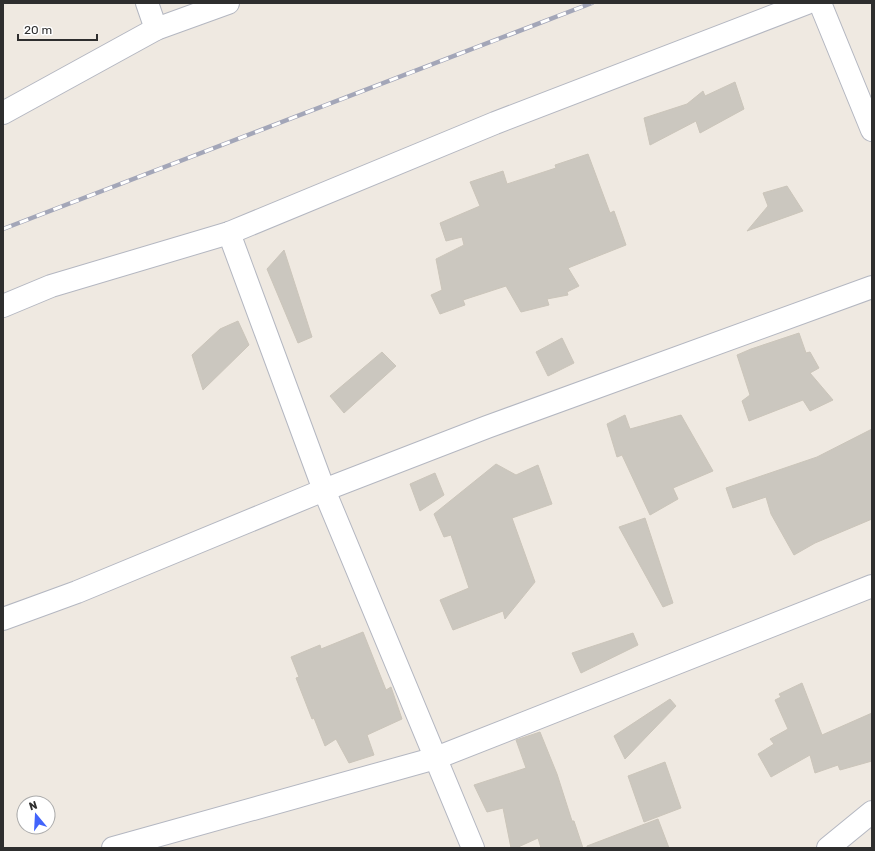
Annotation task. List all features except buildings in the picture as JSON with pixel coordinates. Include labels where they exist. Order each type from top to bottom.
[{"type":"street","points":[[148,3],[156,29]]},
{"type":"street","points":[[3,113],[156,29],[228,3]]},
{"type":"street","points":[[3,306],[51,286],[229,233],[495,123],[806,3]]},
{"type":"street","points":[[820,3],[872,130]]},
{"type":"street","points":[[229,233],[324,490],[473,848]]},
{"type":"street","points":[[3,619],[77,592],[324,490],[487,427],[872,287]]},
{"type":"street","points":[[113,848],[436,758],[872,586]]},
{"type":"street","points":[[828,848],[872,812]]},
{"type":"railway","points":[[3,229],[592,3]]}]
